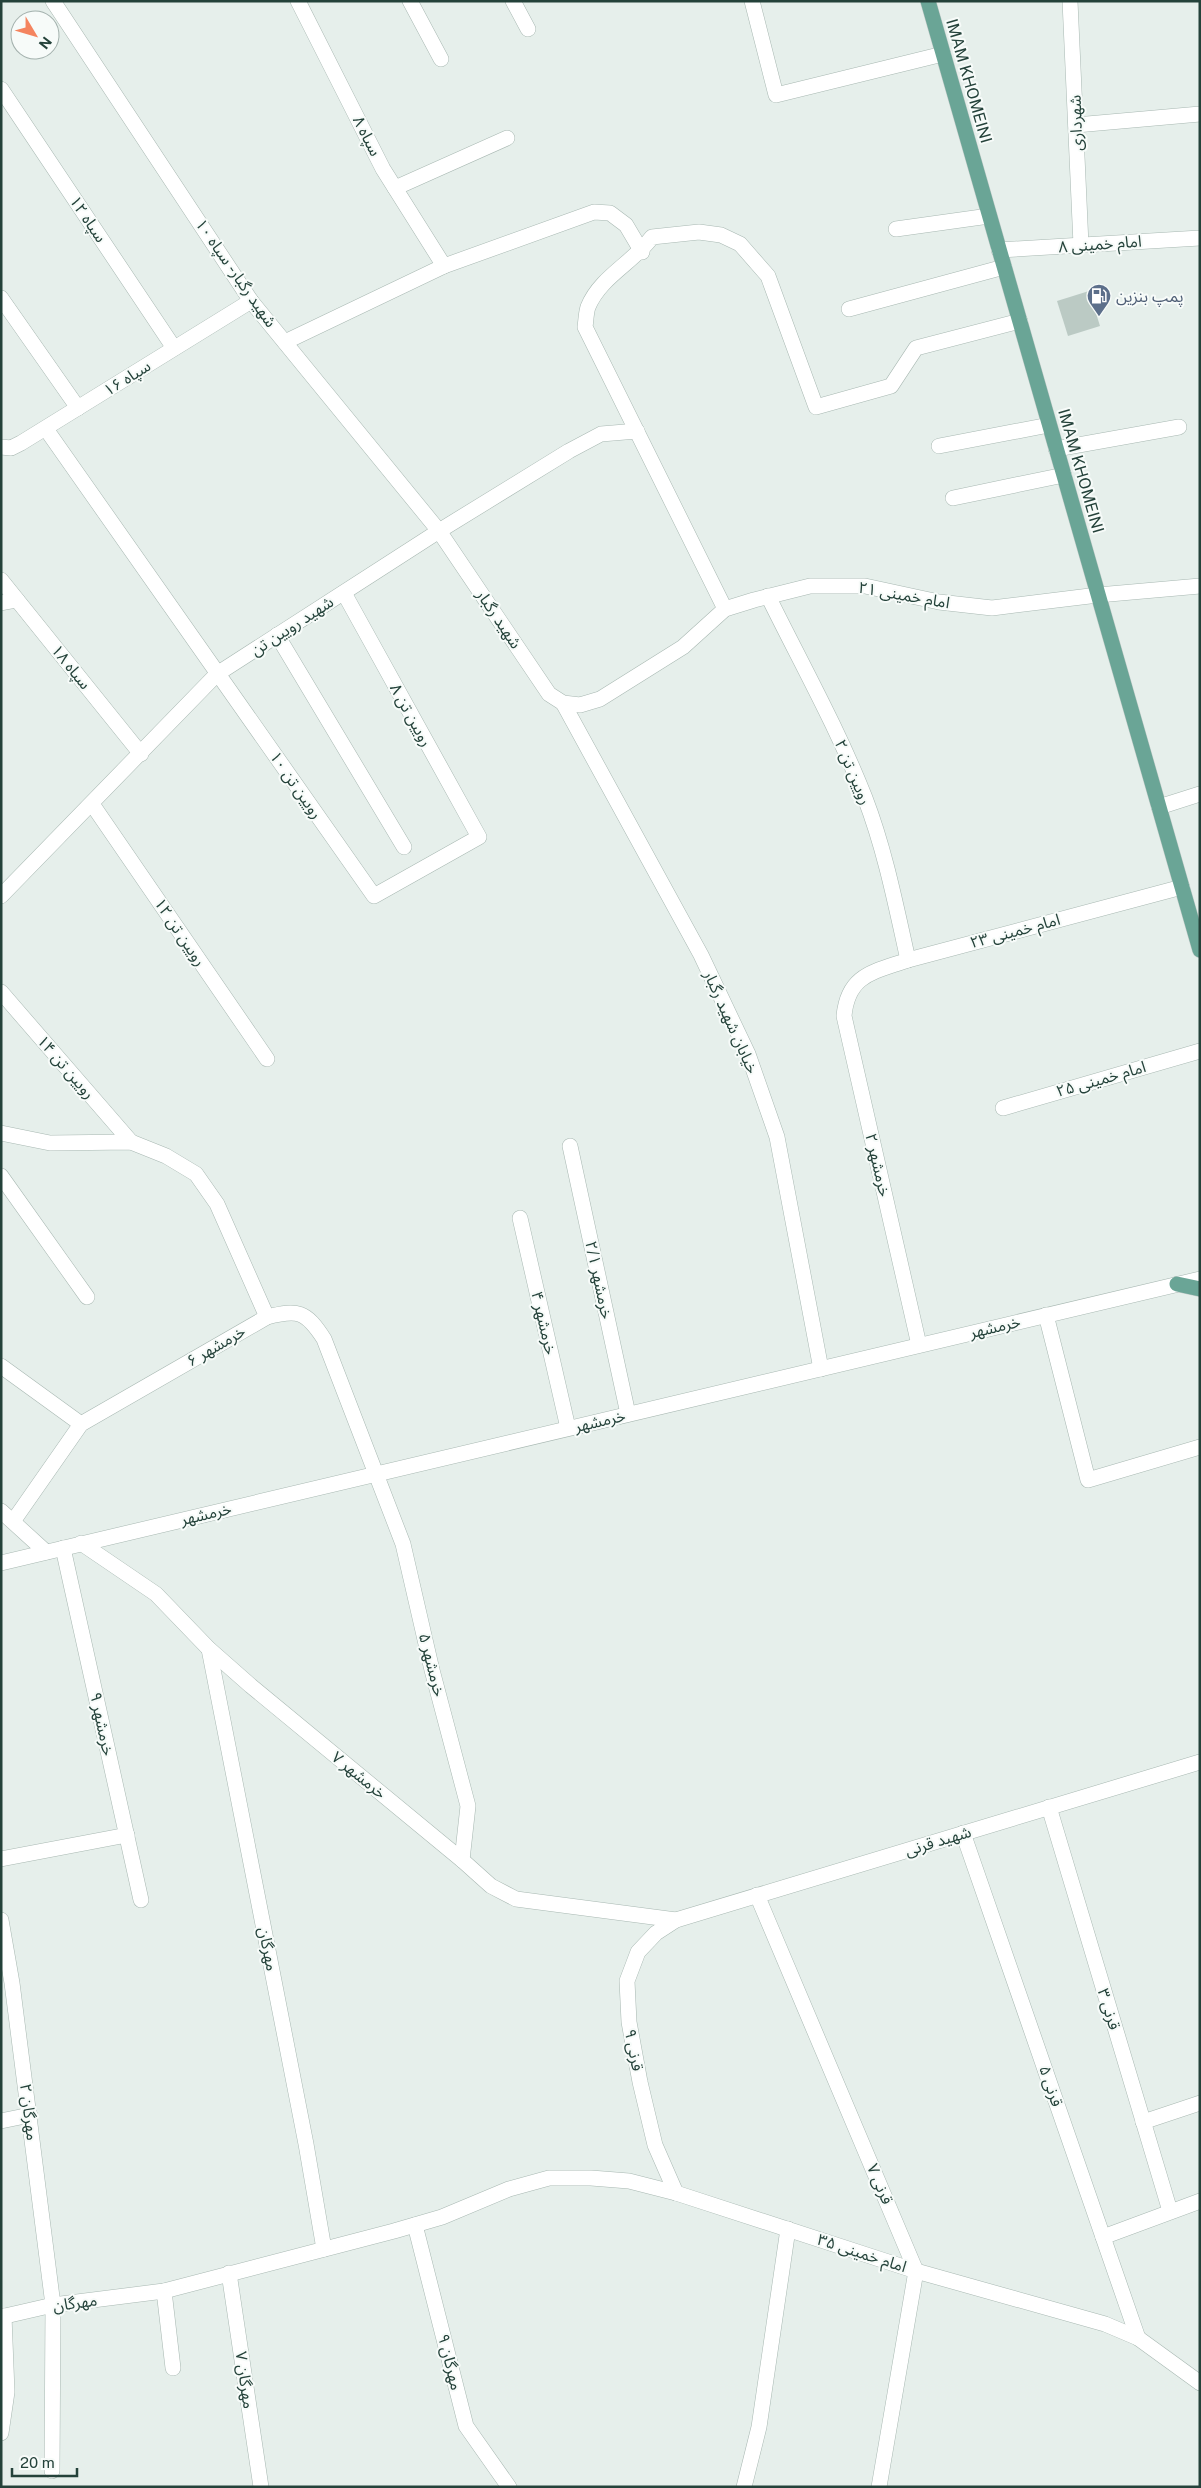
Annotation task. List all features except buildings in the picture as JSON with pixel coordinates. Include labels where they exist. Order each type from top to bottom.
[{"type":"main road","name":"IMAM KHOMEINI","points":[[928,1],[1182,887],[1197,927],[1200,950]]},
{"type":"main road","points":[[1177,1284],[1200,1289]]},
{"type":"street","name":"شهید رگبار - سپاه ۱۰","points":[[53,1],[251,301],[439,531]]},
{"type":"street","name":"سپاه ۸","points":[[298,1],[383,169],[444,266]]},
{"type":"street","points":[[410,1],[442,59]]},
{"type":"street","points":[[513,1],[528,29]]},
{"type":"street","points":[[752,1],[776,95],[943,54]]},
{"type":"street","name":"شهرداری","points":[[1070,1],[1080,245]]},
{"type":"street","name":"سپاه ۱۲","points":[[1,89],[174,348]]},
{"type":"street","points":[[1076,125],[1200,114]]},
{"type":"street","points":[[395,188],[507,138]]},
{"type":"street","points":[[285,342],[444,266],[594,212],[610,213],[626,225],[642,252]]},
{"type":"street","points":[[896,229],[989,216]]},
{"type":"street","points":[[726,609],[584,327],[588,307],[601,288],[624,264],[642,252],[652,237],[699,232],[722,235],[740,244],[768,276],[816,407],[891,386],[916,348],[1020,320]]},
{"type":"street","name":"امام خمینی ۸","points":[[1000,250],[1200,238]]},
{"type":"street","points":[[849,309],[1004,267]]},
{"type":"street","points":[[1,298],[78,408]]},
{"type":"street","name":"سپاه ۱۶","points":[[1,447],[11,448],[46,428],[251,301]]},
{"type":"street","points":[[939,446],[1049,425]]},
{"type":"street","points":[[1056,449],[1179,427]]},
{"type":"street","name":"رویین تن ۱۰","points":[[46,428],[374,896]]},
{"type":"street","name":"شهید رویین تن","points":[[1,896],[142,754],[217,674],[439,531],[577,447],[601,434],[636,431]]},
{"type":"street","points":[[952,498],[1064,475]]},
{"type":"street","name":"شهید رگبار","points":[[439,531],[549,694],[563,703]]},
{"type":"street","name":"سپاه ۱۸","points":[[1,580],[142,754]]},
{"type":"street","name":"امام خمینی ۲۱","points":[[563,703],[580,705],[600,699],[683,647],[726,609],[810,586],[865,586],[940,602],[992,608],[1098,595],[1200,586]]},
{"type":"street","name":"رویین تن ۸","points":[[344,592],[479,837],[374,896]]},
{"type":"street","name":"رویین تن ۲","points":[[768,596],[845,751],[865,799],[884,857],[908,960]]},
{"type":"street","points":[[1,603],[17,600]]},
{"type":"street","points":[[277,635],[404,848]]},
{"type":"street","name":"خیابان شهید رگبار","points":[[563,703],[701,955],[748,1054],[777,1137],[821,1369]]},
{"type":"street","points":[[1159,807],[1200,794]]},
{"type":"street","name":"رویین تن ۱۲","points":[[92,804],[267,1059]]},
{"type":"street","name":"امام خمینی ۲۳","points":[[853,985],[871,973],[908,960],[1182,887]]},
{"type":"street","name":"خرمشهر ۲","points":[[853,985],[846,1000],[844,1016],[919,1345]]},
{"type":"street","name":"رویین تن ۱۴","points":[[1,992],[131,1142]]},
{"type":"street","name":"امام خمینی ۲۵","points":[[1002,1108],[1200,1051]]},
{"type":"street","points":[[1,1133],[50,1143],[131,1142],[166,1156],[196,1174],[217,1204],[267,1317]]},
{"type":"street","name":"خرمشهر ۲/۱","points":[[570,1146],[628,1414]]},
{"type":"street","points":[[1,1176],[87,1297]]},
{"type":"street","name":"خرمشهر ۴","points":[[520,1218],[568,1428]]},
{"type":"street","name":"خرمشهر","points":[[1,1563],[1200,1279]]},
{"type":"street","name":"خرمشهر ۶","points":[[14,1520],[81,1424],[267,1317],[288,1312],[303,1314],[314,1323],[324,1338],[377,1474]]},
{"type":"street","points":[[1046,1315],[1088,1480],[1200,1447]]},
{"type":"street","points":[[1,1366],[81,1424]]},
{"type":"street","name":"خرمشهر ۵","points":[[377,1474],[403,1544],[432,1670],[468,1806],[462,1860]]},
{"type":"street","points":[[1,1511],[14,1520],[46,1552]]},
{"type":"street","name":"خرمشهر ۷","points":[[81,1543],[156,1594],[209,1649],[251,1686],[491,1886],[516,1899],[676,1920]]},
{"type":"street","name":"خرمشهر ۹","points":[[63,1548],[141,1900]]},
{"type":"street","name":"مهرگان","points":[[209,1649],[306,2144],[324,2249]]},
{"type":"street","name":"شهید قرنی","points":[[676,1920],[1200,1762]]},
{"type":"street","name":"قرنی ۳","points":[[1049,1807],[1170,2211]]},
{"type":"street","name":"قرنی ۵","points":[[963,1833],[1138,2338]]},
{"type":"street","points":[[1,1859],[127,1835]]},
{"type":"street","name":"قرنی ۷","points":[[757,1895],[916,2271]]},
{"type":"street","name":"مهرگان ۲","points":[[1,1920],[7,1984],[30,2114],[53,2305],[52,2472]]},
{"type":"street","name":"قرنی ۹","points":[[676,1920],[656,1933],[638,1952],[627,1981],[629,2022],[640,2082],[655,2145],[676,2193]]},
{"type":"street","points":[[1143,2122],[1200,2103]]},
{"type":"street","points":[[1,2121],[30,2114]]},
{"type":"street","name":"امام خمینی ۳۵","points":[[509,2189],[548,2178],[591,2178],[629,2181],[676,2193],[916,2271],[1106,2324],[1138,2338],[1200,2383]]},
{"type":"street","name":"مهرگان","points":[[2,2316],[53,2305],[164,2291],[416,2225],[442,2217],[509,2189]]},
{"type":"street","points":[[1103,2237],[1200,2201]]},
{"type":"street","name":"مهرگان ۹","points":[[416,2225],[466,2426],[509,2487]]},
{"type":"street","points":[[744,2487],[759,2426],[788,2229]]},
{"type":"street","points":[[879,2487],[916,2271]]},
{"type":"street","name":"مهرگان ۷","points":[[229,2273],[261,2487]]},
{"type":"street","points":[[164,2291],[173,2368]]},
{"type":"street","points":[[1,2433],[8,2392],[2,2316]]},
{"type":"place","name":"پمپ بنزین","points":[[1099,317]]}]
